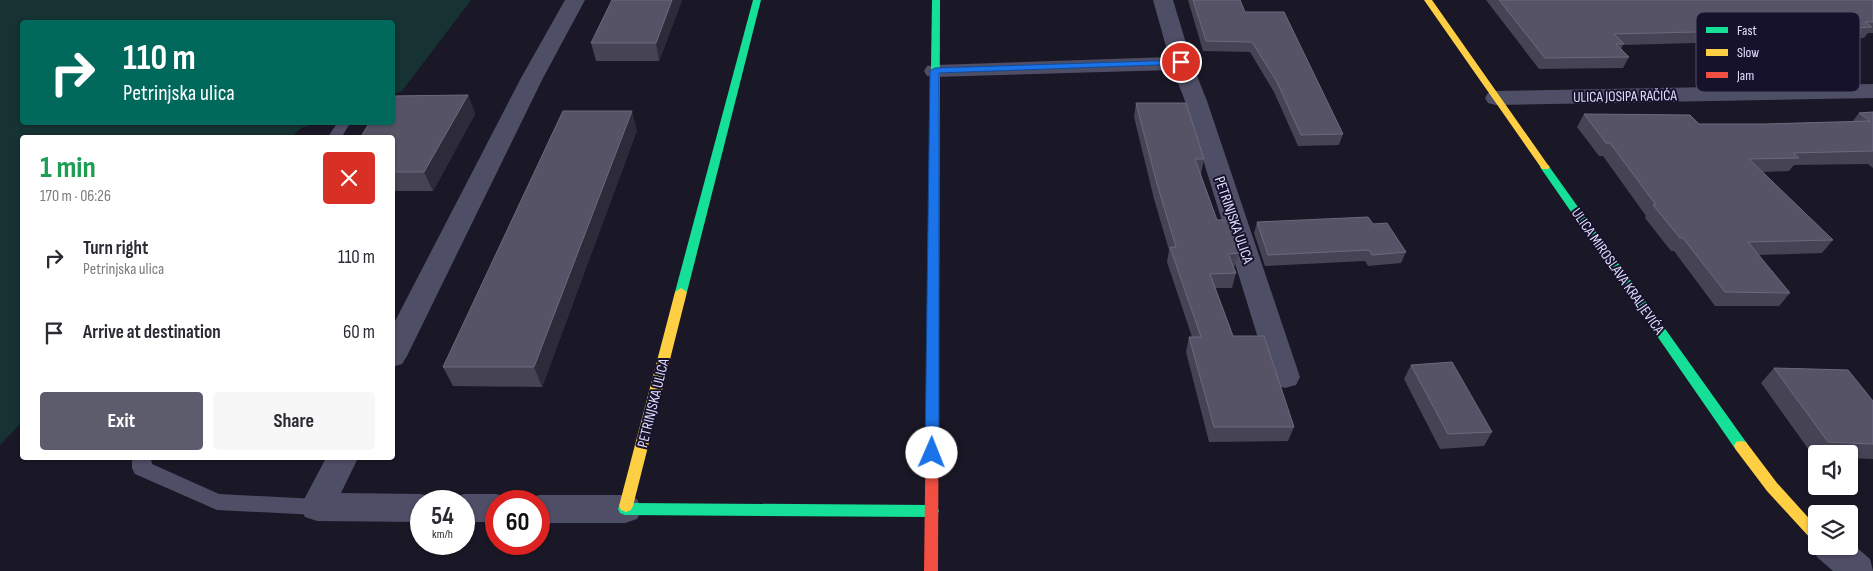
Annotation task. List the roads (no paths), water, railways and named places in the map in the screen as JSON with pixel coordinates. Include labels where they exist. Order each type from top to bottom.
[{"type":"street","points":[[395,350],[532,78],[575,0]]},
{"type":"street","name":"PETRINJSKA ULICA","points":[[626,509],[757,0]]},
{"type":"street","points":[[932,571],[936,0]]},
{"type":"street","name":"PETRINJSKA ULICA","points":[[1163,0],[1181,62],[1196,102],[1285,378]]},
{"type":"street","name":"ULICA MIROSLAVA KRALJEVIĆA","points":[[1428,0],[1750,457],[1772,487],[1808,526]]},
{"type":"street","points":[[935,71],[1181,62]]},
{"type":"street","name":"ULICA JOSIPA RAČIĆA","points":[[1860,91],[1873,91]]},
{"type":"street","name":"ULICA JOSIPA RAČIĆA","points":[[1496,98],[1819,92]]},
{"type":"street","points":[[341,460],[317,507],[410,508]]},
{"type":"street","points":[[550,509],[932,511]]},
{"type":"street","points":[[1842,555],[1861,568]]},
{"type":"lane","points":[[142,460],[142,468],[217,502],[317,507]]}]
